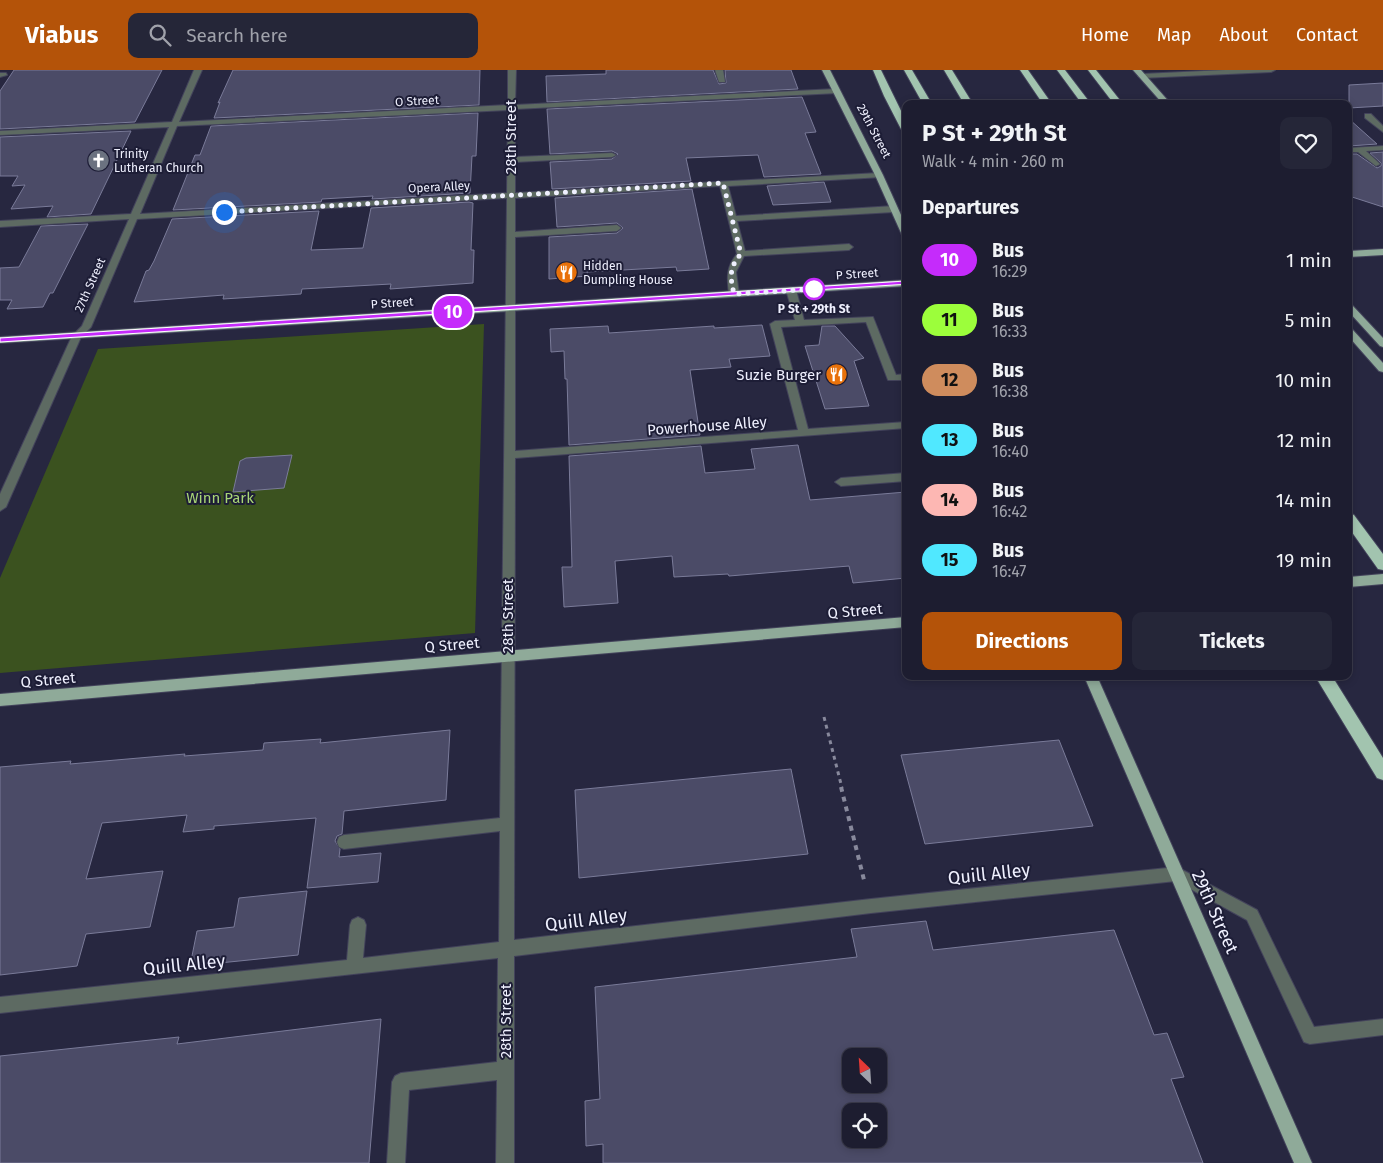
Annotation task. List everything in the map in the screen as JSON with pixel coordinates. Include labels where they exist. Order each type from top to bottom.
[{"type":"highway","points":[[877,70],[902,122]]},
{"type":"highway","points":[[908,70],[926,100]]},
{"type":"highway","points":[[948,70],[966,100]]},
{"type":"highway","points":[[1024,70],[1045,100]]},
{"type":"highway","points":[[1061,70],[1084,100]]},
{"type":"highway","points":[[1092,70],[1116,100]]},
{"type":"highway","points":[[1352,510],[1368,544]]},
{"type":"highway","points":[[1352,522],[1383,565]]},
{"type":"highway","points":[[1325,680],[1383,774]]},
{"type":"main road","name":"29th Street","points":[[826,70],[880,174],[902,226]]},
{"type":"main road","points":[[1137,70],[1163,100]]},
{"type":"main road","points":[[1352,254],[1383,252]]},
{"type":"main road","name":"P Street","points":[[0,340],[902,283]]},
{"type":"main road","points":[[1352,311],[1383,344]]},
{"type":"main road","points":[[1352,334],[1383,369]]},
{"type":"main road","points":[[1352,582],[1383,579]]},
{"type":"main road","name":"Q Street","points":[[0,700],[902,622]]},
{"type":"main road","name":"29th Street","points":[[1092,680],[1303,1163]]},
{"type":"street","name":"27th Street","points":[[0,507],[4,492],[77,336],[86,327],[198,70]]},
{"type":"street","name":"28th Street","points":[[505,1163],[512,70]]},
{"type":"street","points":[[719,70],[722,80]]},
{"type":"street","points":[[1142,76],[1271,70]]},
{"type":"street","name":"O Street","points":[[0,133],[836,91]]},
{"type":"street","points":[[1368,116],[1383,130]]},
{"type":"street","points":[[1352,150],[1383,148]]},
{"type":"street","points":[[1359,149],[1376,164]]},
{"type":"street","points":[[511,160],[612,155]]},
{"type":"street","name":"Opera Alley","points":[[0,224],[880,174]]},
{"type":"street","points":[[723,183],[741,254],[732,267],[730,275],[734,294]]},
{"type":"street","points":[[732,219],[894,209]]},
{"type":"street","points":[[510,234],[617,228]]},
{"type":"street","points":[[741,254],[849,247]]},
{"type":"street","points":[[791,290],[800,323]]},
{"type":"street","points":[[804,434],[775,324],[870,319],[892,378],[902,377]]},
{"type":"street","name":"Powerhouse Alley","points":[[509,455],[902,426]]},
{"type":"street","points":[[841,482],[902,477]]},
{"type":"street","points":[[344,842],[506,824]]},
{"type":"street","points":[[1177,874],[1252,915],[1310,1036],[1383,1027]]},
{"type":"street","name":"Quill Alley","points":[[0,1005],[506,950],[871,906],[1177,874]]},
{"type":"street","points":[[354,967],[358,925]]},
{"type":"street","points":[[396,1163],[401,1082],[506,1070]]},
{"type":"path","points":[[824,717],[871,906]]},
{"type":"green space","name":"Winn Park","points":[[484,324],[475,633],[0,673],[0,578],[98,349]]},
{"type":"building","points":[[14,70],[162,70],[135,122],[0,129],[0,91]]},
{"type":"building","points":[[233,70],[480,70],[479,105],[214,118],[220,102],[218,103]]},
{"type":"building","points":[[606,70],[713,70],[719,84],[726,83],[725,70],[791,70],[798,89],[547,102],[546,76],[606,74]]},
{"type":"building","points":[[1383,83],[1383,106],[1352,108],[1352,100],[1349,100],[1349,85]]},
{"type":"building","points":[[802,97],[816,132],[805,133],[821,174],[764,177],[758,155],[686,158],[691,181],[552,189],[550,162],[612,159],[618,154],[612,151],[550,154],[547,109]]},
{"type":"building","points":[[478,113],[476,156],[472,156],[470,193],[372,199],[373,196],[322,199],[321,202],[173,210],[195,155],[200,155],[211,126]]},
{"type":"building","points":[[1352,122],[1377,144],[1352,146]]},
{"type":"building","points":[[131,131],[91,214],[47,217],[53,206],[11,209],[25,185],[12,186],[18,176],[0,176],[0,137]]},
{"type":"building","points":[[1383,152],[1383,207],[1352,197],[1352,154],[1357,154],[1377,168],[1381,166],[1381,163],[1370,153]]},
{"type":"building","points":[[824,182],[831,202],[773,205],[767,186]]},
{"type":"building","points":[[692,189],[709,269],[677,271],[676,267],[587,272],[588,276],[549,279],[549,237],[617,233],[623,228],[617,223],[557,227],[555,198]]},
{"type":"building","points":[[473,203],[471,250],[474,250],[473,283],[390,289],[391,284],[302,289],[301,294],[223,299],[224,295],[134,302],[146,271],[149,270],[154,261],[172,219],[319,211],[311,250],[363,248],[371,208]]},
{"type":"building","points":[[88,224],[53,293],[50,293],[43,307],[7,309],[12,300],[0,300],[0,268],[19,267],[41,226]]},
{"type":"building","points":[[762,325],[770,356],[729,359],[731,367],[690,370],[700,435],[569,445],[567,379],[565,379],[564,351],[551,352],[550,329],[608,326],[609,333],[714,326],[714,328]]},
{"type":"building","points":[[822,326],[835,326],[864,358],[854,361],[869,406],[825,409],[805,346],[819,345]]},
{"type":"building","points":[[798,445],[810,500],[902,492],[902,578],[853,583],[849,566],[729,576],[728,574],[674,577],[672,556],[615,561],[618,603],[564,607],[562,567],[572,567],[569,456],[701,446],[705,473],[755,469],[751,449]]},
{"type":"building","points":[[292,455],[284,488],[233,492],[240,461],[246,458]]},
{"type":"building","points":[[450,730],[446,800],[344,811],[342,834],[337,836],[335,841],[340,849],[339,857],[381,853],[378,882],[307,888],[316,818],[214,826],[214,829],[183,832],[187,815],[102,823],[86,879],[163,871],[150,927],[86,934],[77,966],[0,975],[0,767],[71,761],[70,764],[185,754],[184,756],[263,750],[264,743],[321,739],[320,743]]},
{"type":"building","points":[[1059,740],[1093,826],[925,844],[901,755]]},
{"type":"building","points":[[791,769],[808,854],[579,878],[575,790]]},
{"type":"building","points":[[307,891],[298,955],[190,966],[197,931],[234,927],[239,898]]},
{"type":"building","points":[[926,921],[933,950],[1114,930],[1154,1035],[1167,1033],[1184,1077],[1171,1079],[1203,1163],[603,1163],[603,1144],[586,1146],[585,1101],[600,1099],[595,987],[857,957],[851,929]]},
{"type":"building","points":[[381,1019],[369,1163],[0,1163],[0,1056],[179,1037],[177,1044]]},
{"type":"bus line","name":"10","points":[[0,340],[902,283]]},
{"type":"place","name":"Trinity Lutheran Church","points":[[98,161]]},
{"type":"place","name":"Hidden Dumpling House","points":[[567,273]]},
{"type":"place","name":"P St + 29th St","points":[[814,289]]},
{"type":"place","name":"Suzie Burger","points":[[837,375]]},
{"type":"route","points":[[224,212],[723,183],[741,254],[732,267],[730,275],[734,294],[814,289]]}]
